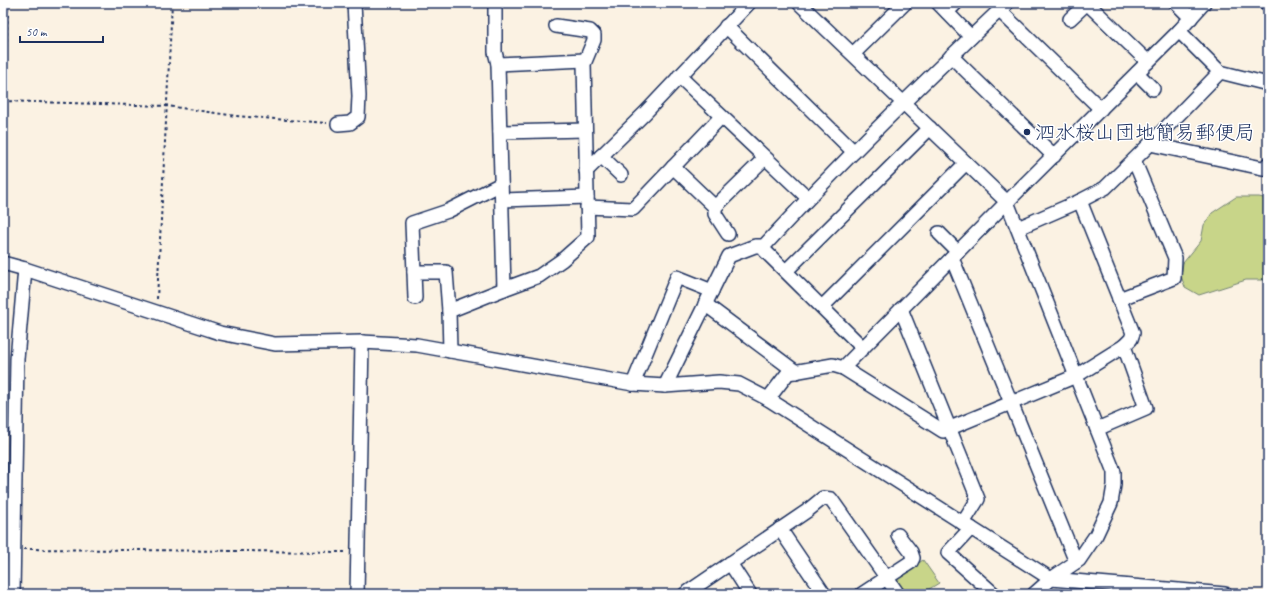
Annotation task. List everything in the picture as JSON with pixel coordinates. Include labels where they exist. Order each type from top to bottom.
[{"type":"street","points":[[338,124],[350,123],[358,117],[359,96],[354,3]]},
{"type":"street","points":[[495,3],[504,289]]},
{"type":"street","points":[[586,171],[645,113],[749,3]]},
{"type":"street","points":[[799,3],[1007,202],[1018,228],[1114,472],[1114,485],[1111,503],[1096,535],[1079,560],[1051,579],[1034,594]]},
{"type":"street","points":[[853,54],[905,3]]},
{"type":"street","points":[[1070,19],[1087,3],[1148,62]]},
{"type":"street","points":[[1176,3],[1191,18]]},
{"type":"street","points":[[843,368],[1179,31],[1204,3]]},
{"type":"street","points":[[947,6],[971,37]]},
{"type":"street","points":[[665,386],[729,256],[755,246],[764,246],[808,198],[902,103],[1003,6],[1101,109]]},
{"type":"street","points":[[449,311],[539,276],[562,260],[588,238],[584,64],[594,40],[594,35],[590,31],[556,26]]},
{"type":"street","points":[[726,26],[854,152]]},
{"type":"street","points":[[1179,31],[1220,72],[1268,84]]},
{"type":"street","points":[[951,56],[1054,156]]},
{"type":"street","points":[[498,64],[585,60]]},
{"type":"street","points":[[1018,228],[1080,201],[1104,188],[1150,144],[1220,72]]},
{"type":"street","points":[[1137,73],[1153,89]]},
{"type":"street","points":[[679,76],[808,198]]},
{"type":"street","points":[[502,200],[587,202],[633,209],[722,117]]},
{"type":"street","points":[[786,271],[930,128]]},
{"type":"street","points":[[500,132],[585,130]]},
{"type":"street","points":[[1150,144],[1267,169],[1268,164]]},
{"type":"street","points":[[601,156],[621,175]]},
{"type":"street","points":[[728,234],[715,214],[715,207],[765,158]]},
{"type":"street","points":[[1119,299],[1174,278],[1175,258],[1134,160]]},
{"type":"street","points":[[822,307],[966,162]]},
{"type":"street","points":[[673,167],[715,207]]},
{"type":"street","points":[[415,298],[412,223],[448,211],[501,184]]},
{"type":"street","points":[[768,399],[788,374],[833,365],[843,368],[943,431],[1076,376],[1124,346],[1131,339],[1132,333],[1080,201]]},
{"type":"street","points":[[938,233],[955,254],[1010,402],[1076,562]]},
{"type":"street","points":[[764,246],[765,251],[863,348]]},
{"type":"street","points":[[3,263],[220,332],[275,344],[362,342],[417,345],[633,384],[665,386],[718,382],[739,384],[768,399],[1051,579],[1121,590],[1225,594]]},
{"type":"street","points":[[13,594],[17,359],[25,269]]},
{"type":"street","points":[[414,272],[446,272],[450,351]]},
{"type":"street","points":[[633,384],[677,277],[712,291]]},
{"type":"street","points":[[706,304],[796,372]]},
{"type":"street","points":[[901,309],[978,499],[967,526],[948,553],[994,594]]},
{"type":"street","points":[[357,594],[362,342]]},
{"type":"street","points":[[1097,429],[1146,408],[1124,346]]},
{"type":"street","points":[[685,594],[807,511],[823,498],[831,499],[898,594]]},
{"type":"street","points":[[780,529],[824,594]]},
{"type":"street","points":[[862,594],[911,562],[913,558],[898,535]]},
{"type":"street","points":[[730,563],[750,594]]},
{"type":"path","points":[[3,119],[8,3]]},
{"type":"path","points":[[157,311],[172,3]]},
{"type":"path","points":[[3,101],[167,106],[236,116],[338,124]]},
{"type":"path","points":[[14,549],[359,553]]},
{"type":"green space","points":[[1236,197],[1259,197],[1268,199],[1268,280],[1246,280],[1199,295],[1185,287],[1181,276],[1183,263],[1201,241],[1204,225],[1212,213]]},
{"type":"green space","points":[[923,560],[939,583],[921,594],[906,594],[896,579]]},
{"type":"place","name":"泗水桜山団地簡易郵便局","points":[[1027,132]]}]
